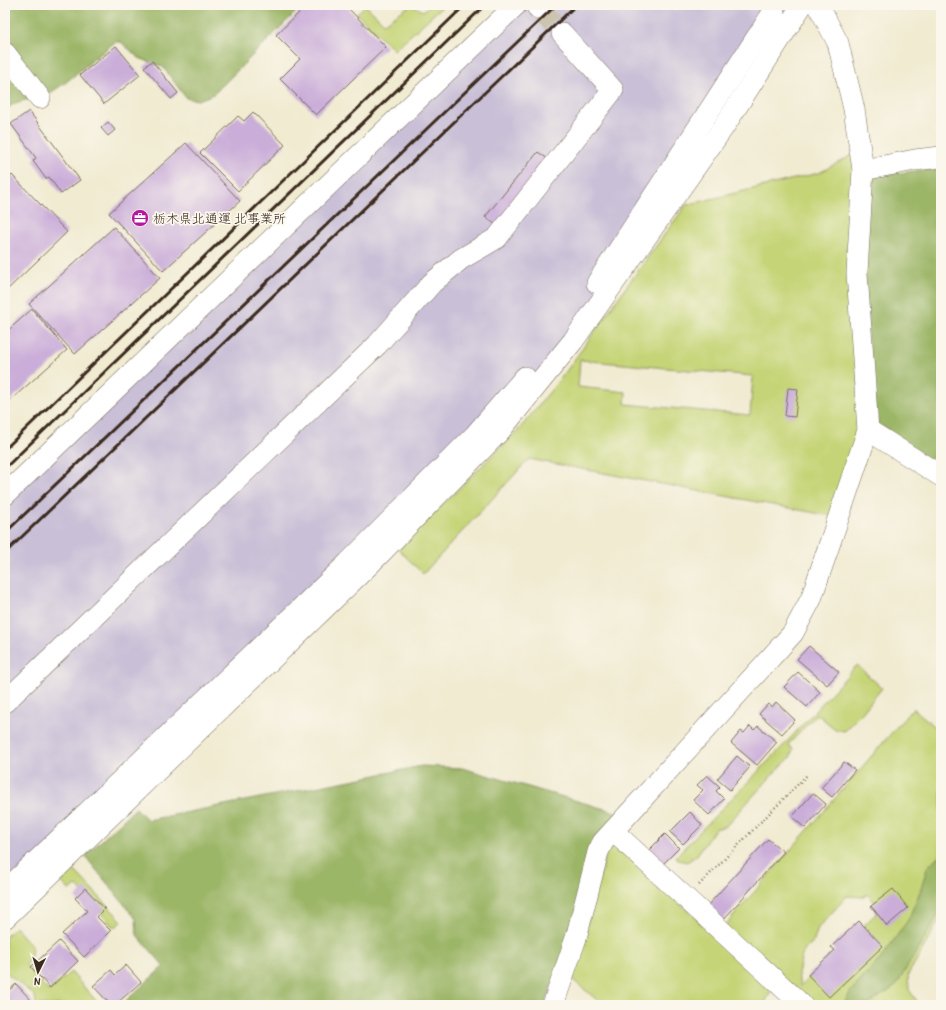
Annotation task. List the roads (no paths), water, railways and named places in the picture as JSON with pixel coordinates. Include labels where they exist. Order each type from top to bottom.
[{"type":"street","points":[[5,495],[516,5]]},
{"type":"street","points":[[5,918],[371,563],[499,432],[573,341],[723,128],[802,5]]},
{"type":"street","points":[[553,1005],[576,938],[598,852],[603,842],[793,633],[804,616],[868,430],[857,273],[863,170],[854,110],[838,44],[818,5]]},
{"type":"street","points":[[5,891],[348,563],[474,436],[566,330],[774,11]]},
{"type":"street","points":[[5,702],[377,344],[432,283],[460,259],[497,238],[612,90],[562,33]]},
{"type":"street","points":[[5,53],[40,98]]},
{"type":"street","points":[[863,170],[915,160],[941,157]]},
{"type":"street","points":[[868,430],[941,476]]},
{"type":"street","points":[[613,831],[802,1005]]},
{"type":"tunnel","points":[[538,8],[562,33]]},
{"type":"railway","points":[[5,449],[465,5]]},
{"type":"railway","points":[[5,468],[485,5]]},
{"type":"railway","points":[[5,533],[556,5]]},
{"type":"railway","points":[[5,553],[576,5]]},
{"type":"place","name":"栃木県北通運 北事業所","points":[[140,218]]}]
